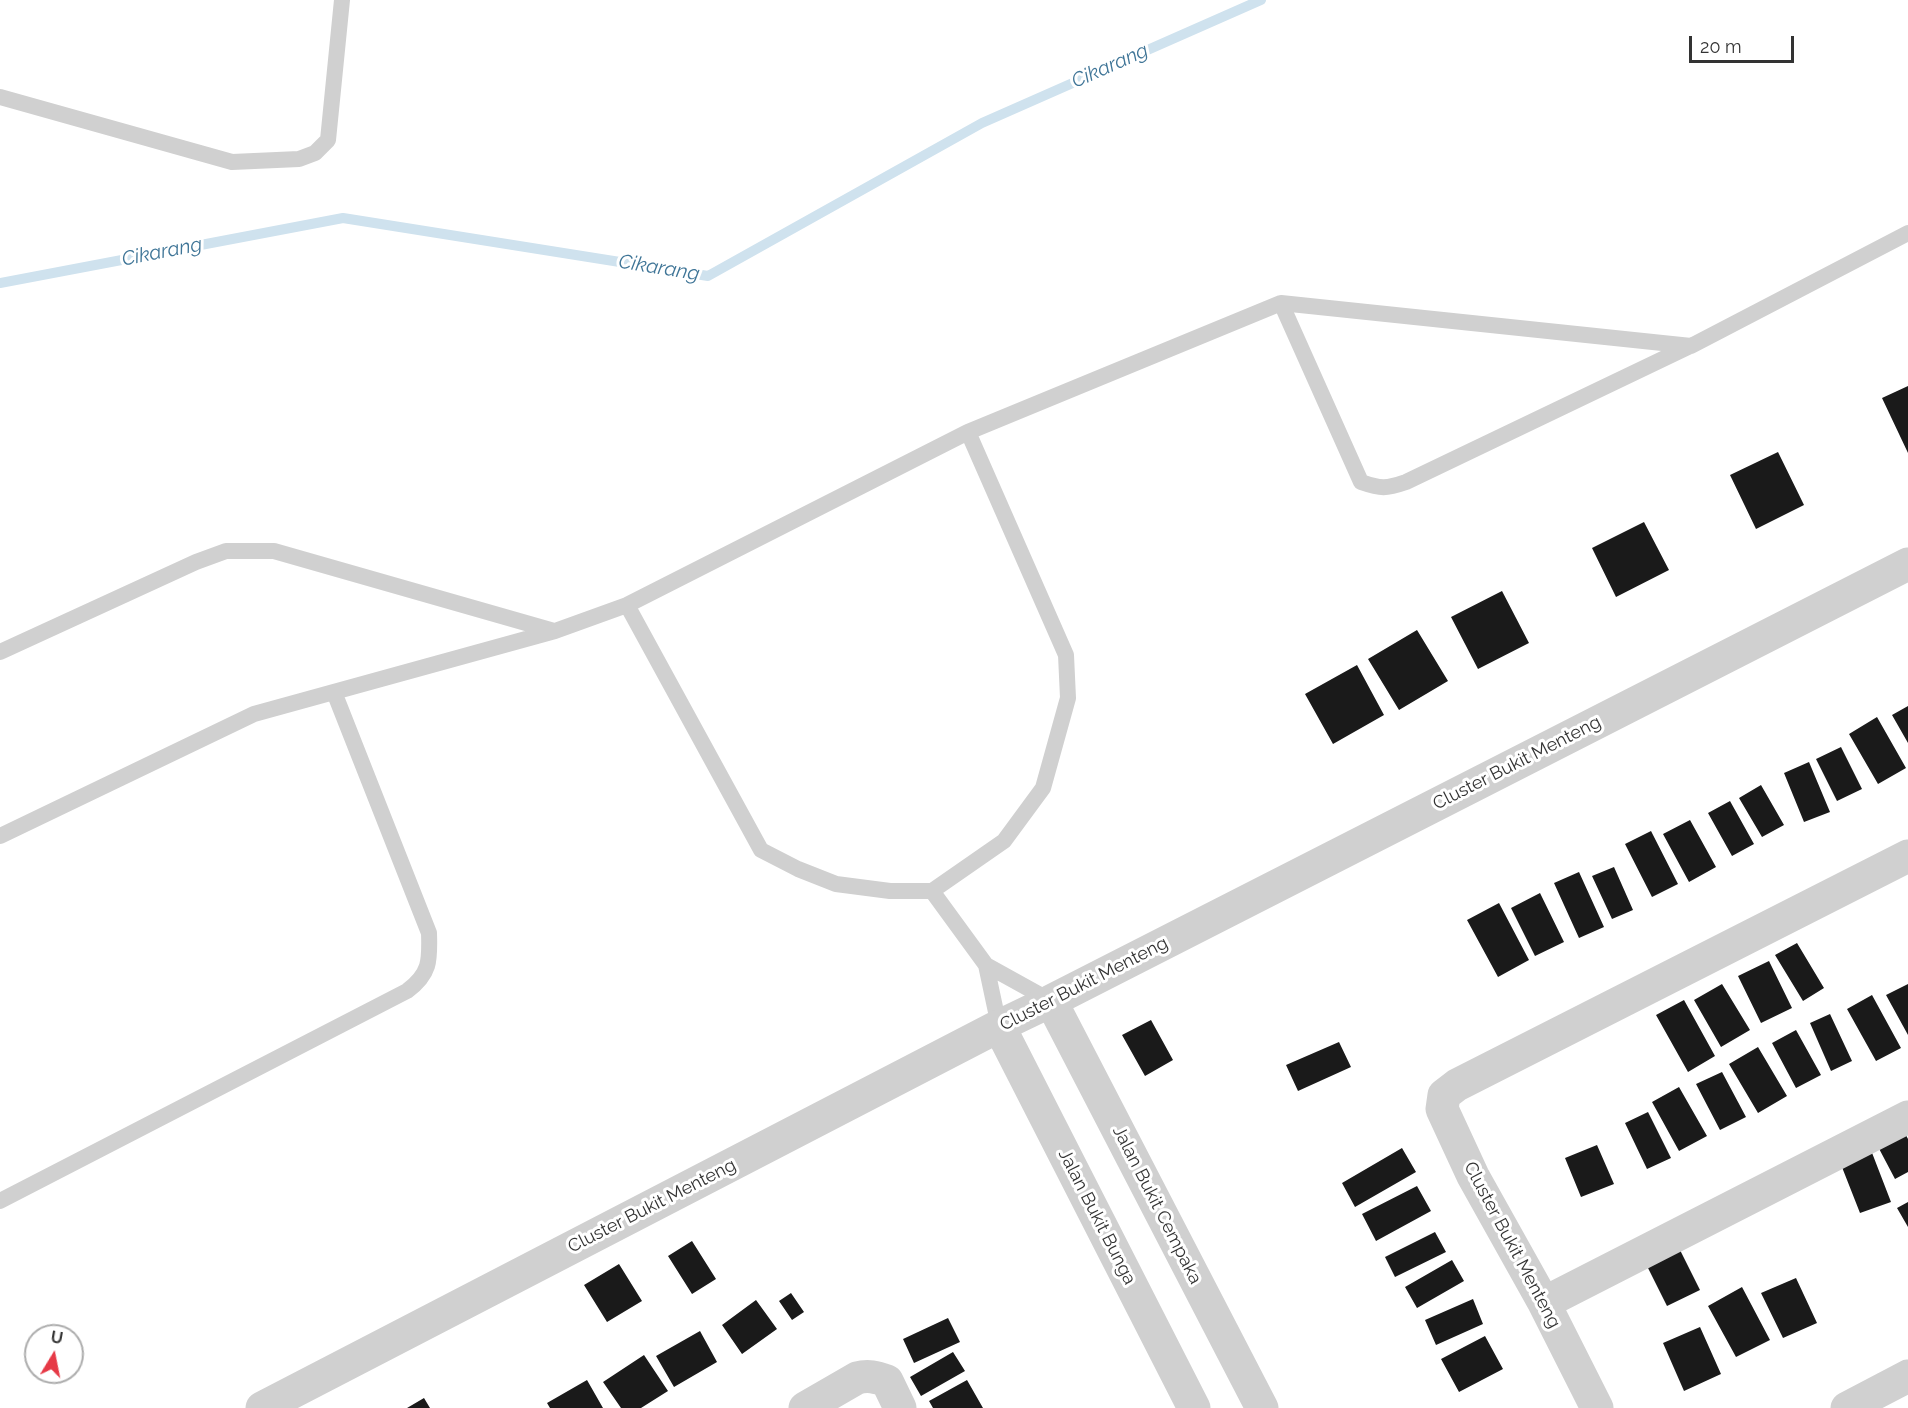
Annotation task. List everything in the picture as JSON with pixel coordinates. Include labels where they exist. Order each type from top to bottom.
[{"type":"street","name":"Cluster Bukit Menteng","points":[[262,1408],[999,1026],[1908,564]]},
{"type":"street","name":"Cluster Bukit Menteng","points":[[1597,1408],[1544,1303],[1473,1176],[1442,1110],[1444,1095],[1467,1080],[1908,856]]},
{"type":"street","name":"Jalan Bukit Cempaka","points":[[1051,1001],[1262,1408]]},
{"type":"street","name":"Jalan Bukit Bunga","points":[[999,1026],[1194,1408]]},
{"type":"street","points":[[1544,1303],[1908,1117]]},
{"type":"street","points":[[807,1408],[864,1376],[887,1381],[900,1408]]},
{"type":"street","points":[[1847,1408],[1908,1376]]},
{"type":"lane","points":[[0,97],[231,162],[299,159],[315,153],[328,140],[342,0]]},
{"type":"lane","points":[[1281,303],[1361,482],[1387,489],[1406,483],[1691,346],[1908,233]]},
{"type":"lane","points":[[0,836],[254,714],[555,631],[627,605],[968,432],[1281,303],[1691,346]]},
{"type":"lane","points":[[627,605],[761,849],[798,869],[836,884],[890,891],[932,891],[1004,841],[1043,788],[1068,698],[1066,655],[968,432]]},
{"type":"lane","points":[[0,652],[196,562],[226,551],[274,551],[555,631]]},
{"type":"lane","points":[[0,1201],[407,991],[422,980],[430,955],[429,933],[334,692]]},
{"type":"lane","points":[[932,891],[986,965],[999,1026]]},
{"type":"lane","points":[[986,965],[1051,1001]]},
{"type":"building","points":[[1908,386],[1908,453],[1882,398]]},
{"type":"building","points":[[1778,452],[1804,505],[1756,529],[1730,475]]},
{"type":"building","points":[[1644,522],[1669,570],[1616,597],[1592,548]]},
{"type":"building","points":[[1502,591],[1529,643],[1478,669],[1451,617]]},
{"type":"building","points":[[1417,630],[1448,681],[1399,710],[1368,659]]},
{"type":"building","points":[[1357,665],[1384,715],[1333,744],[1305,694]]},
{"type":"building","points":[[1908,706],[1908,743],[1892,715]]},
{"type":"building","points":[[1877,717],[1906,768],[1878,784],[1849,734]]},
{"type":"building","points":[[1841,747],[1862,789],[1837,801],[1816,759]]},
{"type":"building","points":[[1809,762],[1830,812],[1804,822],[1784,773]]},
{"type":"building","points":[[1761,785],[1784,825],[1762,837],[1739,798]]},
{"type":"building","points":[[1730,801],[1754,844],[1732,856],[1708,813]]},
{"type":"building","points":[[1690,820],[1716,867],[1689,882],[1663,834]]},
{"type":"building","points":[[1651,831],[1678,884],[1652,897],[1625,844]]},
{"type":"building","points":[[1614,867],[1633,910],[1612,919],[1592,876]]},
{"type":"building","points":[[1579,872],[1604,927],[1579,938],[1554,883]]},
{"type":"building","points":[[1540,893],[1564,942],[1535,956],[1511,908]]},
{"type":"building","points":[[1499,903],[1529,960],[1498,977],[1467,920]]},
{"type":"building","points":[[1797,943],[1824,988],[1803,1001],[1775,955]]},
{"type":"building","points":[[1769,961],[1792,1008],[1761,1023],[1738,976]]},
{"type":"building","points":[[1722,984],[1750,1030],[1721,1047],[1694,1000]]},
{"type":"building","points":[[1908,984],[1908,1035],[1886,995]]},
{"type":"building","points":[[1872,995],[1901,1048],[1876,1061],[1847,1009]]},
{"type":"building","points":[[1684,1000],[1715,1056],[1688,1072],[1656,1015]]},
{"type":"building","points":[[1830,1014],[1852,1061],[1831,1071],[1810,1023]]},
{"type":"building","points":[[1151,1020],[1173,1060],[1145,1076],[1122,1035]]},
{"type":"building","points":[[1796,1030],[1821,1075],[1796,1088],[1772,1043]]},
{"type":"building","points":[[1339,1042],[1351,1067],[1298,1091],[1286,1065]]},
{"type":"building","points":[[1758,1047],[1787,1096],[1758,1113],[1729,1064]]},
{"type":"building","points":[[1722,1072],[1746,1117],[1720,1130],[1696,1084]]},
{"type":"building","points":[[1679,1087],[1707,1136],[1679,1151],[1652,1102]]},
{"type":"building","points":[[1648,1112],[1671,1158],[1647,1169],[1625,1123]]},
{"type":"building","points":[[1902,1127],[1908,1139],[1908,1172],[1895,1179],[1875,1141]]},
{"type":"building","points":[[1597,1145],[1614,1184],[1581,1197],[1565,1158]]},
{"type":"building","points":[[1869,1145],[1891,1202],[1860,1213],[1838,1157]]},
{"type":"building","points":[[1402,1148],[1416,1172],[1355,1207],[1342,1183]]},
{"type":"building","points":[[1417,1186],[1431,1211],[1376,1241],[1362,1214]]},
{"type":"building","points":[[1908,1202],[1908,1227],[1897,1208]]},
{"type":"building","points":[[1435,1232],[1446,1252],[1395,1277],[1385,1257]]},
{"type":"building","points":[[692,1241],[716,1279],[692,1294],[668,1256]]},
{"type":"building","points":[[1676,1242],[1700,1290],[1667,1306],[1643,1258]]},
{"type":"building","points":[[1452,1260],[1464,1281],[1417,1308],[1405,1287]]},
{"type":"building","points":[[619,1264],[642,1301],[607,1322],[584,1285]]},
{"type":"building","points":[[1796,1278],[1817,1323],[1783,1338],[1761,1293]]},
{"type":"building","points":[[1742,1287],[1770,1340],[1736,1357],[1708,1306]]},
{"type":"building","points":[[791,1293],[804,1312],[792,1320],[779,1301]]},
{"type":"building","points":[[1473,1299],[1483,1324],[1436,1345],[1425,1320]]},
{"type":"building","points":[[756,1300],[777,1329],[742,1354],[722,1325]]},
{"type":"building","points":[[948,1318],[960,1342],[914,1363],[903,1339]]},
{"type":"building","points":[[1700,1327],[1721,1374],[1684,1391],[1663,1343]]},
{"type":"building","points":[[700,1331],[717,1362],[674,1387],[656,1356]]},
{"type":"building","points":[[1485,1336],[1503,1369],[1459,1392],[1441,1359]]},
{"type":"building","points":[[953,1352],[965,1371],[921,1396],[910,1377]]},
{"type":"building","points":[[644,1355],[668,1391],[641,1408],[621,1408],[603,1382]]},
{"type":"building","points":[[587,1380],[603,1408],[550,1408],[547,1403]]},
{"type":"building","points":[[967,1380],[983,1408],[933,1408],[929,1401]]},
{"type":"building","points":[[424,1398],[430,1408],[407,1408]]},
{"type":"waterway","name":"Cikarang","points":[[0,283],[343,218],[708,276],[982,123],[1261,0]]}]
